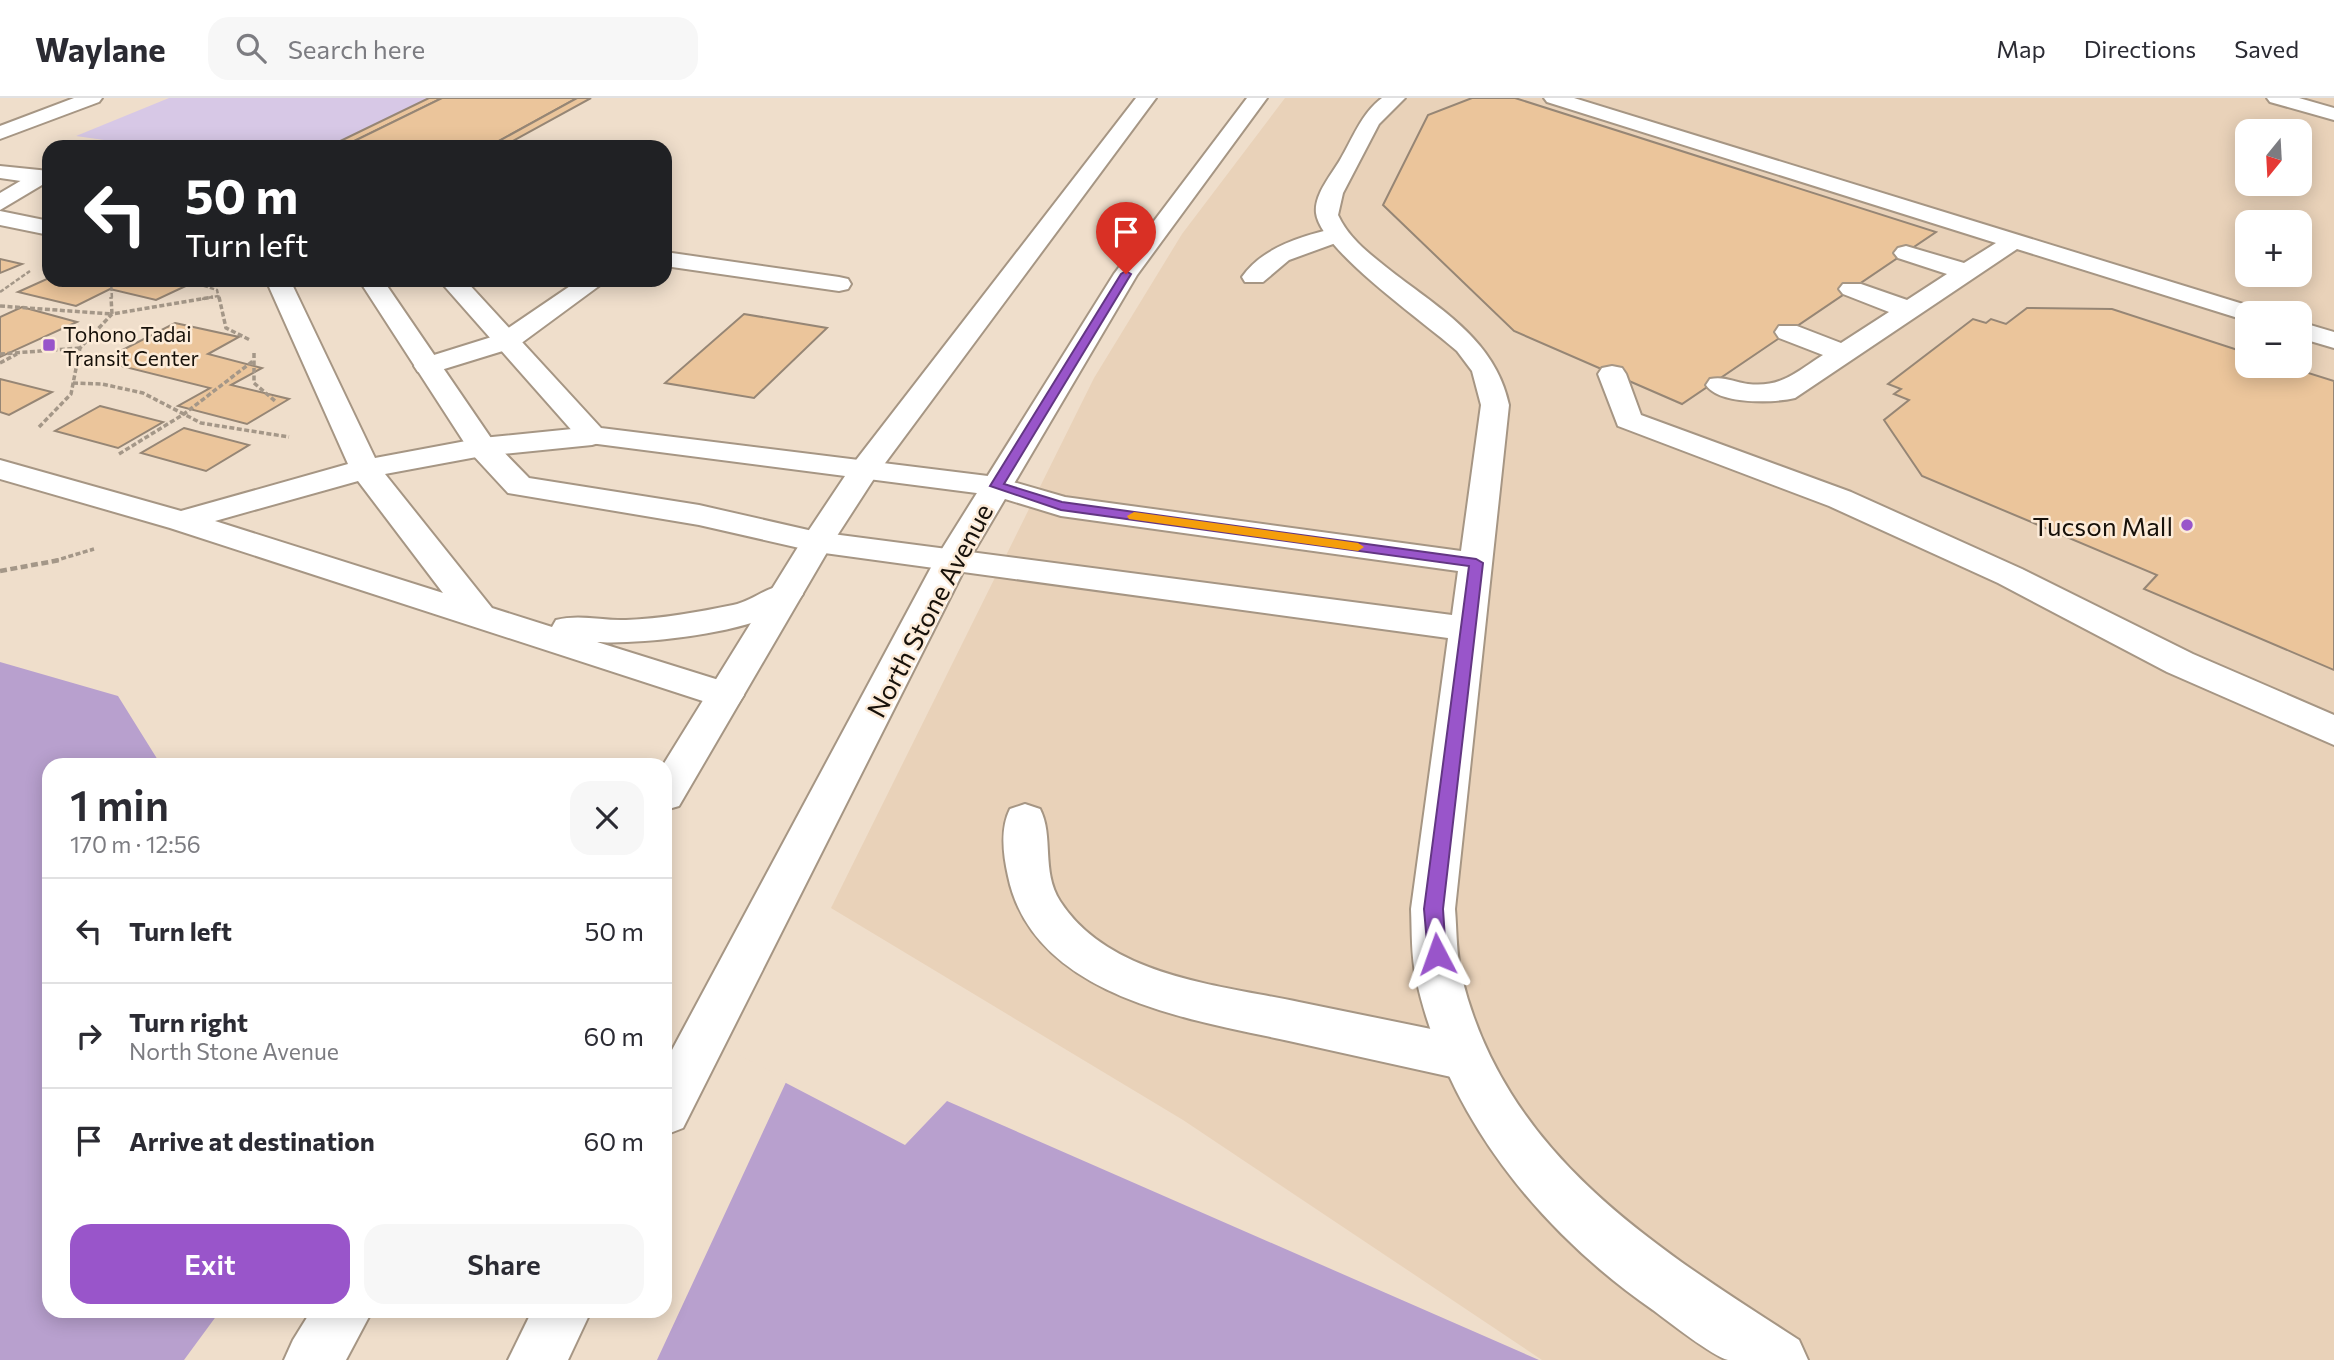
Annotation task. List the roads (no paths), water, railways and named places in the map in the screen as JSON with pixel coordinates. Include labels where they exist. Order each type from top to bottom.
[{"type":"street","points":[[0,134],[92,98]]},
{"type":"street","points":[[672,783],[817,542],[864,471],[1146,98]]},
{"type":"street","name":"North Stone Avenue","points":[[672,1098],[952,560],[1126,274],[1257,98]]},
{"type":"street","points":[[1395,98],[1376,112],[1327,205],[1329,225],[1336,235],[1463,341],[1480,361],[1491,382],[1495,405],[1433,909],[1439,977],[1465,1058],[1496,1113],[1533,1165],[1577,1213],[1628,1258],[1779,1360]]},
{"type":"street","points":[[1554,98],[2235,309]]},
{"type":"street","points":[[2277,98],[2334,114]]},
{"type":"street","points":[[0,172],[42,178]]},
{"type":"street","points":[[0,202],[42,179]]},
{"type":"street","points":[[0,218],[42,227]]},
{"type":"street","points":[[1254,277],[1281,253],[1336,235]]},
{"type":"street","points":[[1720,385],[1740,392],[1766,395],[1785,392],[2014,242]]},
{"type":"street","points":[[1906,253],[1966,272]]},
{"type":"street","points":[[672,260],[839,284]]},
{"type":"street","points":[[281,287],[365,469],[493,620],[626,632],[744,615],[786,594]]},
{"type":"street","points":[[376,287],[482,447],[519,486],[699,515],[817,542],[1468,629]]},
{"type":"street","points":[[457,287],[592,436]]},
{"type":"street","points":[[428,366],[507,341],[585,287]]},
{"type":"street","points":[[1852,289],[1909,310]]},
{"type":"street","points":[[1788,332],[1843,354]]},
{"type":"street","points":[[2312,334],[2334,340]]},
{"type":"street","points":[[1612,374],[1628,420],[1840,499],[2010,576],[2180,663],[2334,731]]},
{"type":"street","points":[[181,521],[365,469],[482,447],[592,436],[996,486],[1061,506],[1476,563]]},
{"type":"street","points":[[0,469],[181,521],[725,695]]},
{"type":"street","points":[[1025,820],[1022,849],[1027,879],[1040,908],[1063,935],[1092,960],[1112,971],[1131,981],[1176,996],[1465,1058]]},
{"type":"street","points":[[313,1360],[340,1318]]},
{"type":"street","points":[[537,1360],[558,1318]]},
{"type":"place","name":"Tohono Tadai Transit Center","points":[[49,345]]},
{"type":"place","name":"Tucson Mall","points":[[2187,525]]}]
